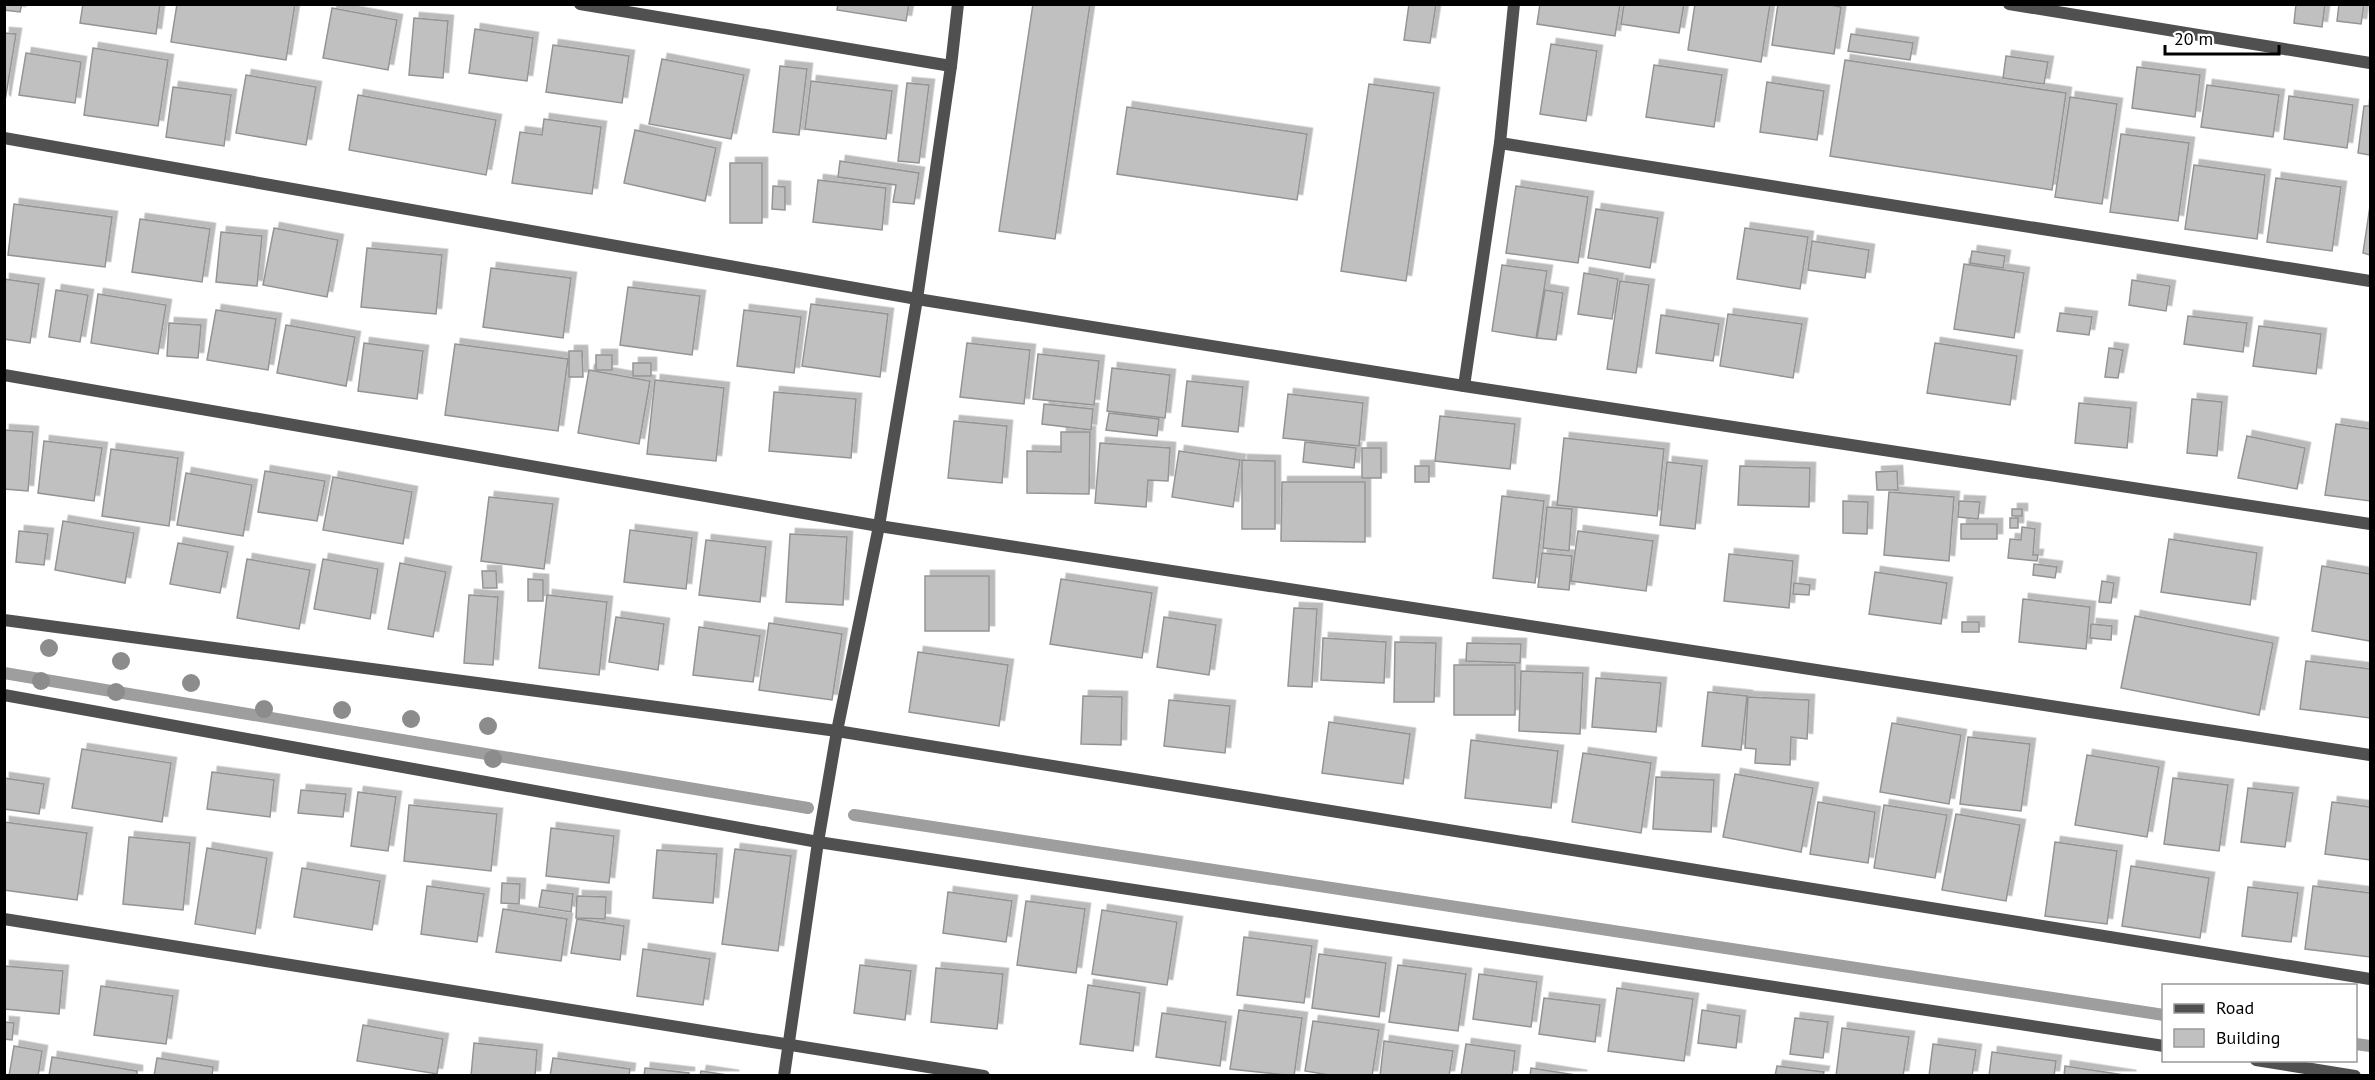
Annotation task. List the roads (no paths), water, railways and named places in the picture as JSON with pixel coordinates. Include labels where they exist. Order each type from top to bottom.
[{"type":"street","points":[[580,4],[951,66]]},
{"type":"street","points":[[784,1076],[818,842],[837,731],[879,526],[917,298],[958,4]]},
{"type":"street","points":[[1464,386],[1500,143],[1514,4]]},
{"type":"street","points":[[2009,4],[2370,63]]},
{"type":"street","points":[[4,138],[917,298],[1464,386],[2370,524]]},
{"type":"street","points":[[1500,143],[2370,281]]},
{"type":"street","points":[[4,375],[879,526],[2370,755]]},
{"type":"street","points":[[4,620],[837,731],[2370,979]]},
{"type":"street","points":[[4,695],[818,842],[2162,1046]]},
{"type":"street","points":[[4,919],[984,1076]]},
{"type":"street","points":[[2268,1062],[2355,1076]]},
{"type":"waterway","points":[[4,673],[808,808]]},
{"type":"waterway","points":[[854,815],[2162,1015]]},
{"type":"waterway","points":[[2357,1044],[2370,1046]]}]
